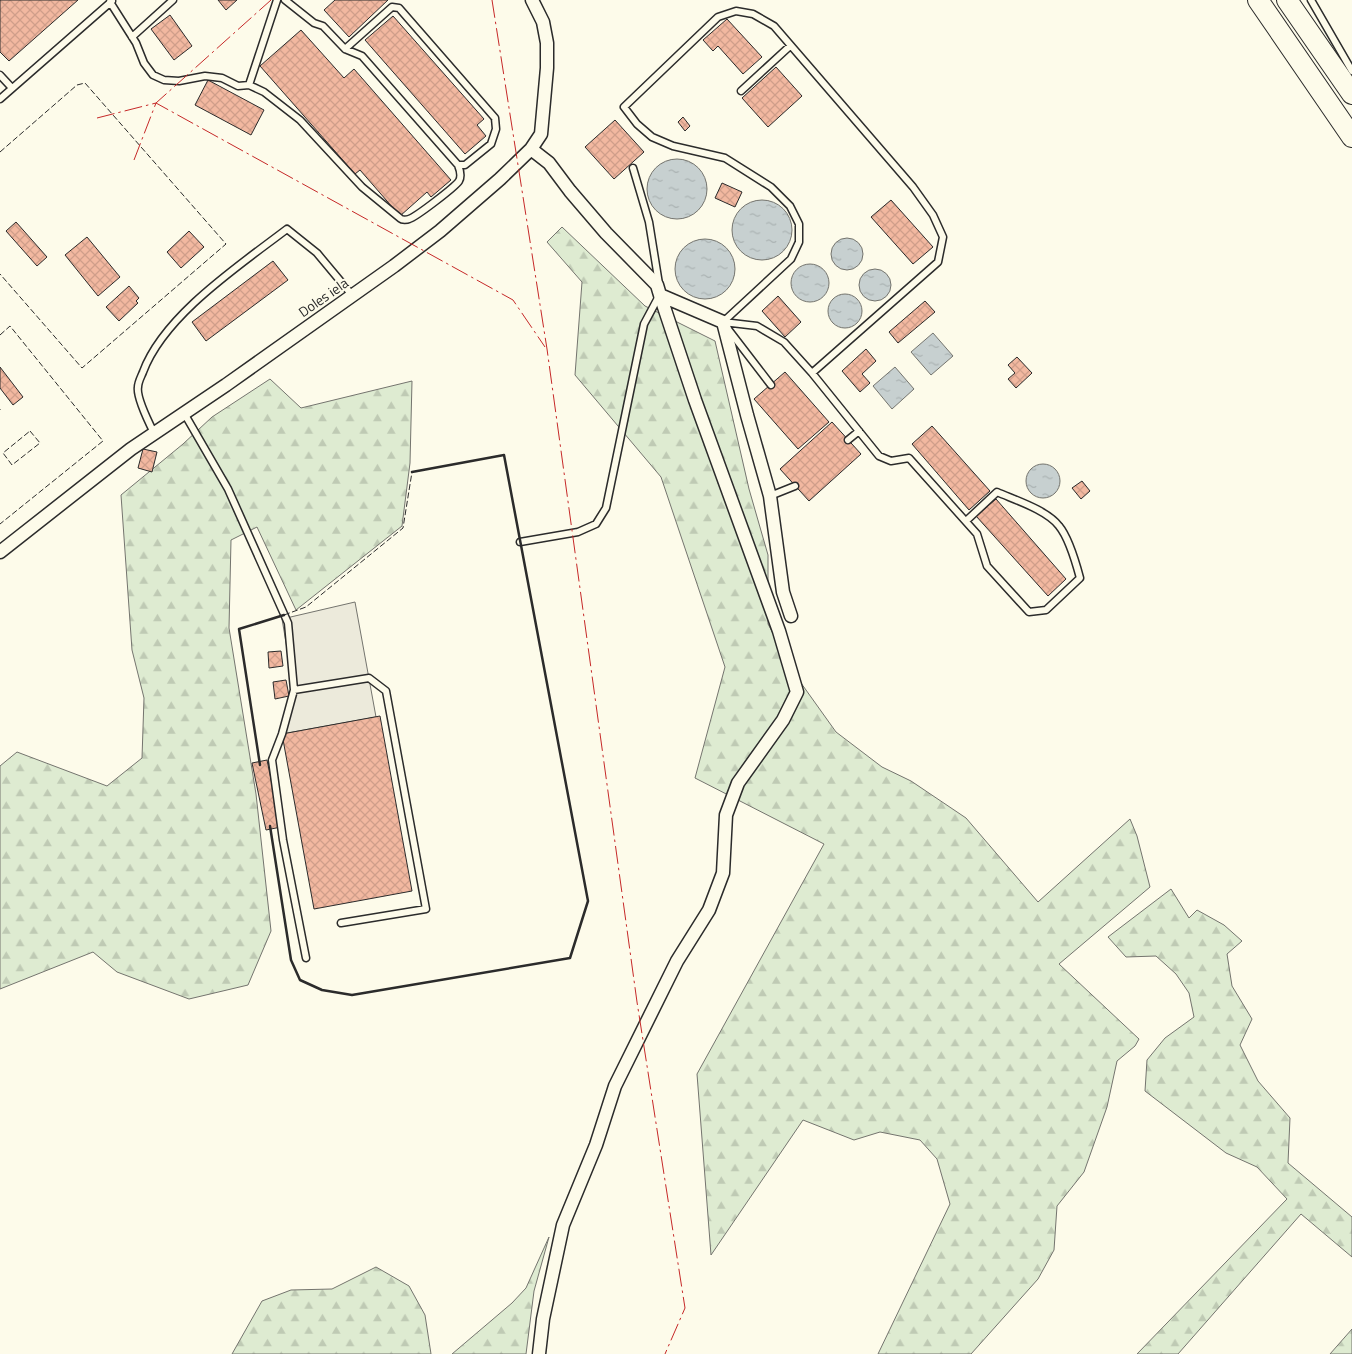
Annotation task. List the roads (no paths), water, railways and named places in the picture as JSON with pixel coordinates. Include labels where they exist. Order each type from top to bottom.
[{"type":"highway","points":[[1258,0],[1352,137]]},
{"type":"highway","points":[[1287,0],[1352,94]]},
{"type":"street","name":"Doles iela","points":[[0,552],[106,468],[440,231],[494,185],[531,149],[541,134],[547,52],[543,22],[532,0]]},
{"type":"street","points":[[531,149],[549,163],[600,226],[657,285],[695,400],[780,631],[797,692],[783,720],[738,784],[726,815],[724,873],[709,910],[677,961],[616,1086],[596,1145],[563,1225],[543,1319],[539,1354]]},
{"type":"street","points":[[660,295],[723,322],[746,415],[770,496],[783,592],[792,616]]},
{"type":"lane","points":[[132,37],[172,0]]},
{"type":"lane","points":[[249,85],[277,0]]},
{"type":"lane","points":[[0,99],[112,1],[144,63],[153,75],[164,80],[179,81],[205,76],[222,78],[238,86],[249,85],[264,92],[300,120],[362,187],[401,220],[408,220],[420,213],[459,180],[461,173],[458,166],[362,56],[345,49],[323,26],[314,23],[284,0]]},
{"type":"lane","points":[[1311,0],[1352,71]]},
{"type":"lane","points":[[345,49],[392,7],[398,8],[495,118],[496,129],[491,144],[465,165],[458,166]]},
{"type":"lane","points":[[723,322],[791,258],[799,242],[799,224],[790,206],[771,187],[724,158],[673,146],[652,137],[637,124],[624,107],[718,17],[736,12],[753,14],[774,26],[913,187],[933,215],[943,237],[938,262],[812,373]]},
{"type":"lane","points":[[741,91],[790,46]]},
{"type":"lane","points":[[0,75],[12,88]]},
{"type":"lane","points":[[520,542],[578,532],[596,524],[606,508],[644,324],[660,295],[649,222],[633,168]]},
{"type":"lane","points":[[154,433],[144,411],[137,388],[148,360],[166,333],[206,291],[287,229],[317,253],[352,295]]},
{"type":"lane","points":[[723,322],[757,326],[784,342],[812,373],[879,456],[891,462],[909,458],[977,534],[987,566],[1029,612],[1046,610],[1080,578],[1075,558],[1060,526],[1046,515],[997,492],[966,521]]},
{"type":"lane","points":[[723,322],[771,384]]},
{"type":"lane","points":[[184,413],[228,489],[288,623],[294,690],[272,760],[283,840],[306,958]]},
{"type":"lane","points":[[848,440],[859,431]]},
{"type":"lane","points":[[770,496],[795,486]]},
{"type":"lane","points":[[294,690],[369,678],[386,691],[426,910],[341,923]]},
{"type":"water","points":[[677,159],[694,164],[702,172],[707,189],[702,206],[694,214],[677,219],[660,214],[652,206],[647,189],[652,172],[660,164]]},
{"type":"water","points":[[762,200],[779,205],[787,213],[792,230],[787,247],[779,255],[762,260],[745,255],[737,247],[732,230],[737,213],[745,205]]},
{"type":"water","points":[[847,238],[853,239],[858,243],[862,248],[862,260],[858,265],[853,269],[847,270],[841,269],[836,265],[832,260],[831,254],[832,248],[836,243],[841,239]]},
{"type":"water","points":[[699,239],[711,239],[722,244],[730,252],[735,263],[733,281],[722,294],[711,299],[699,299],[688,294],[680,286],[675,275],[675,263],[680,252],[688,244]]},
{"type":"water","points":[[810,264],[823,270],[829,283],[823,296],[810,302],[797,296],[791,283],[797,270]]},
{"type":"water","points":[[875,269],[881,270],[886,274],[890,279],[890,291],[886,296],[881,300],[875,301],[869,300],[864,296],[860,291],[859,285],[860,279],[864,274],[869,270]]},
{"type":"water","points":[[845,294],[857,299],[862,311],[857,323],[845,328],[833,323],[828,311],[833,299]]},
{"type":"water","points":[[933,333],[953,356],[931,375],[911,352]]},
{"type":"water","points":[[895,367],[914,389],[892,409],[873,386]]},
{"type":"water","points":[[1043,464],[1050,465],[1055,469],[1059,474],[1059,488],[1055,493],[1050,497],[1043,498],[1036,497],[1031,493],[1027,488],[1026,481],[1027,474],[1031,469],[1036,465]]}]
